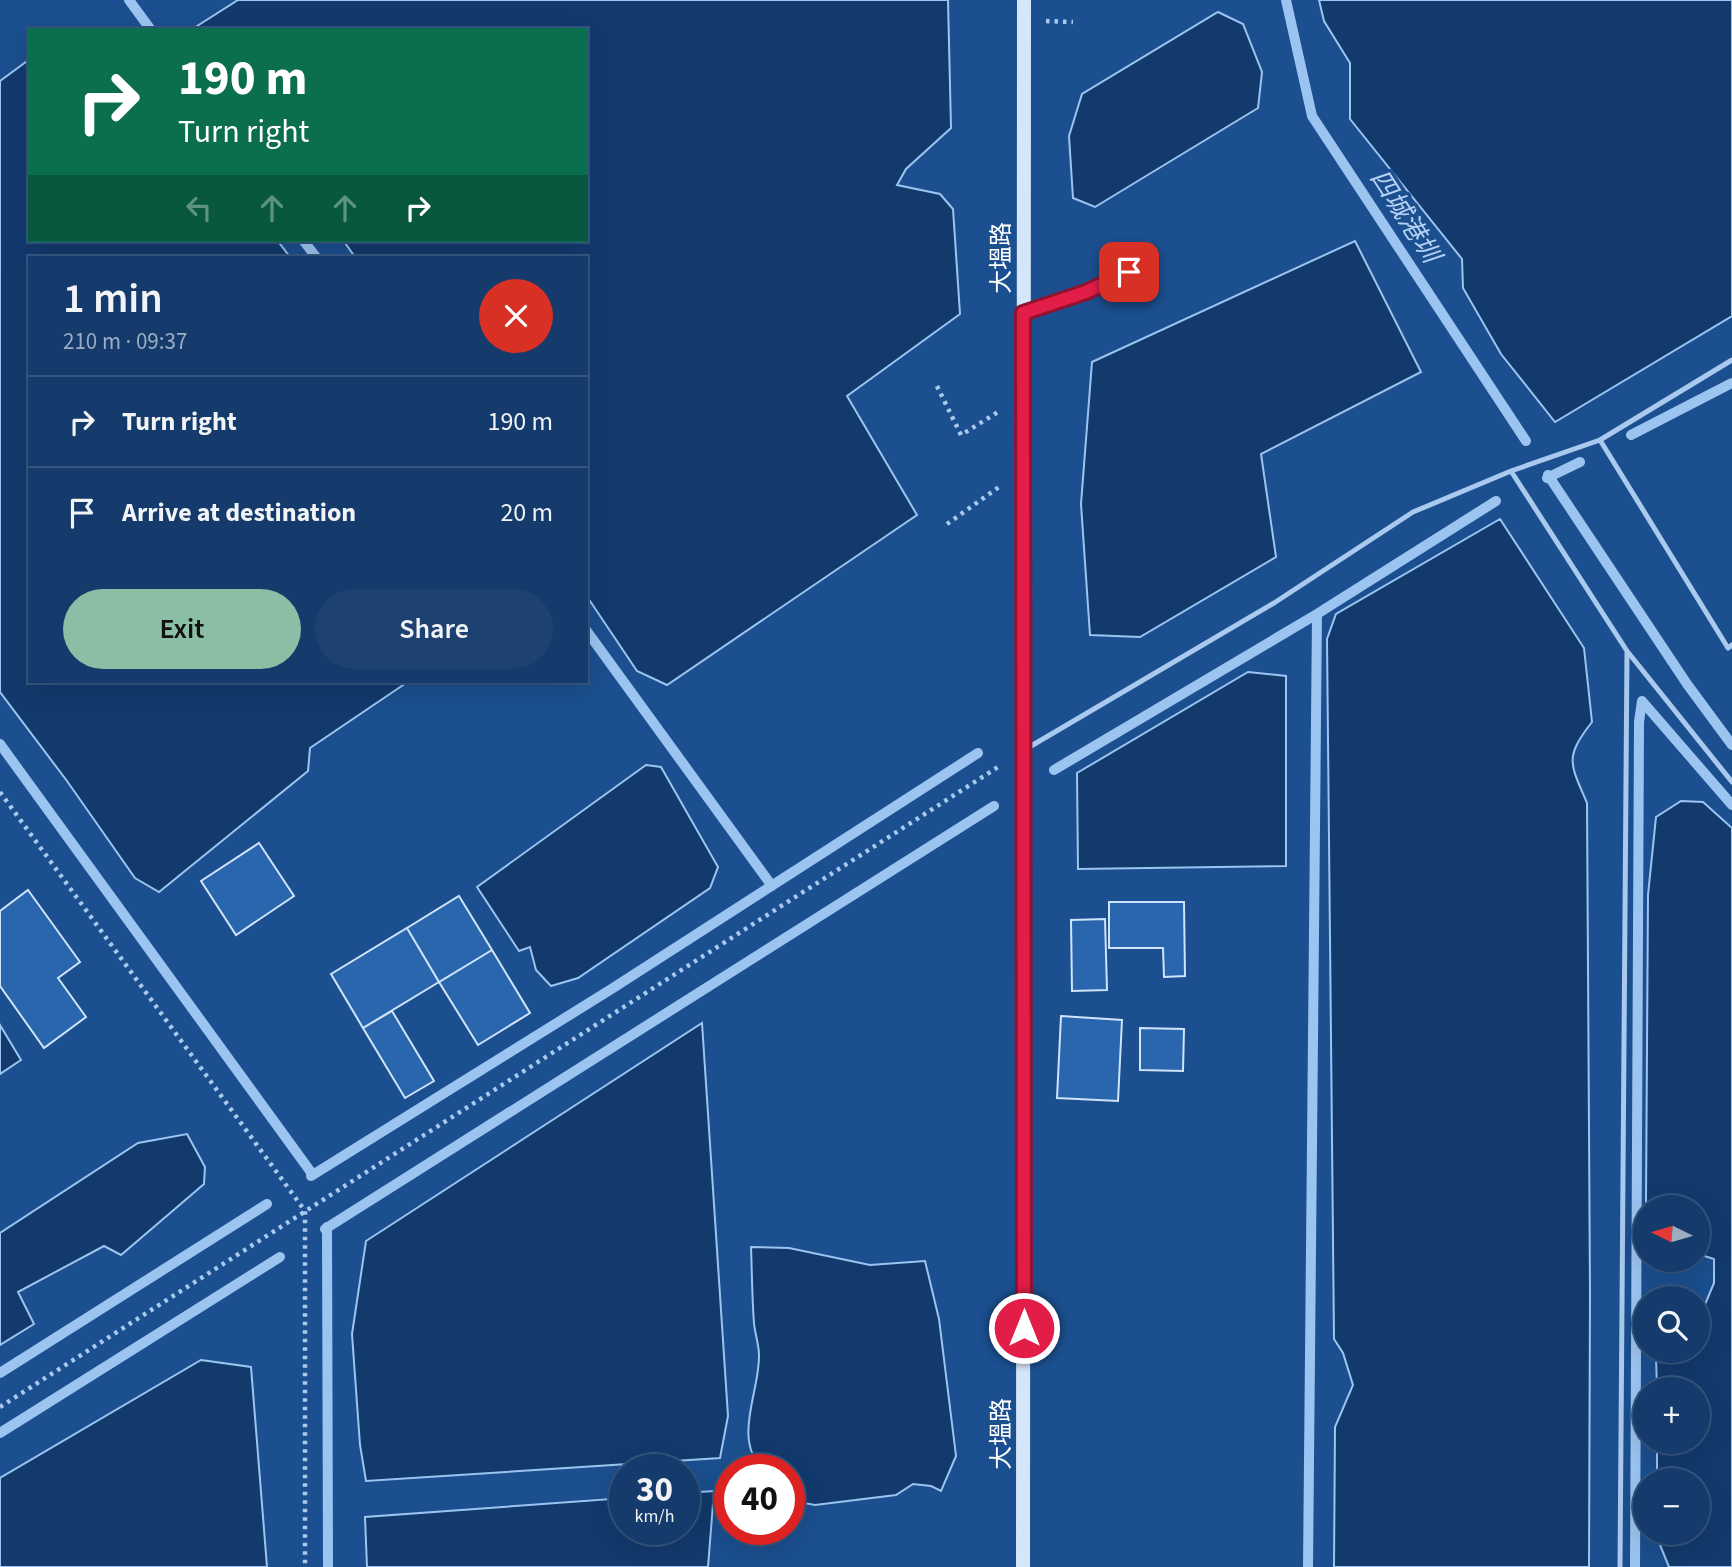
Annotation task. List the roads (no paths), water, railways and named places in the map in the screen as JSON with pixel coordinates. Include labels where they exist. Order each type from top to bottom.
[{"type":"street","name":"大塭路","points":[[1023,1567],[1024,0]]},
{"type":"street","points":[[1023,313],[1086,292],[1151,262]]},
{"type":"lane","points":[[1024,750],[1274,603],[1413,512],[1511,471],[1600,440],[1732,360]]},
{"type":"lane","points":[[1600,440],[1728,648],[1732,645]]},
{"type":"lane","points":[[1511,471],[1628,651],[1732,782]]},
{"type":"lane","points":[[1620,1567],[1628,651]]},
{"type":"water","points":[[238,0],[948,0],[951,128],[906,169],[897,185],[940,194],[953,209],[960,314],[847,396],[917,515],[667,685],[637,671],[588,598],[588,256],[354,256],[344,242],[588,242],[588,28],[194,28]]},
{"type":"water","points":[[1319,0],[1732,0],[1732,316],[1555,422],[1501,354],[1463,288],[1462,259],[1350,119],[1350,63],[1324,21]]},
{"type":"water","points":[[1218,12],[1243,24],[1262,72],[1258,108],[1095,207],[1073,198],[1069,136],[1082,94]]},
{"type":"water","points":[[28,60],[28,242],[279,242],[289,256],[28,256],[28,683],[406,683],[310,748],[308,771],[159,892],[135,878],[0,692],[0,81]]},
{"type":"water","points":[[1355,241],[1421,372],[1261,454],[1276,557],[1140,637],[1090,635],[1081,504],[1092,362]]},
{"type":"water","points":[[1500,519],[1584,648],[1592,722],[1577,744],[1573,761],[1587,803],[1589,1567],[1334,1567],[1335,1427],[1353,1385],[1343,1353],[1334,1339],[1327,639],[1336,614]]},
{"type":"water","points":[[1248,672],[1286,676],[1286,866],[1078,869],[1077,773]]},
{"type":"water","points":[[646,765],[661,767],[718,867],[710,888],[578,978],[551,986],[536,970],[530,947],[519,951],[477,887]]},
{"type":"water","points":[[1681,801],[1703,802],[1732,828],[1732,1567],[1669,1567],[1660,1545],[1710,1545],[1710,1468],[1657,1468],[1657,1454],[1710,1454],[1710,1377],[1657,1377],[1656,1363],[1710,1363],[1710,1292],[1714,1283],[1714,1259],[1710,1258],[1710,1195],[1646,1195],[1648,895],[1656,817]]},
{"type":"water","points":[[702,1023],[728,1416],[721,1454],[714,1454],[714,1458],[700,1459],[700,1454],[609,1454],[609,1465],[366,1481],[360,1445],[352,1334],[366,1241]]},
{"type":"water","points":[[0,1025],[21,1060],[0,1074]]},
{"type":"water","points":[[187,1134],[205,1167],[204,1184],[121,1255],[104,1246],[18,1292],[34,1324],[0,1345],[0,1233],[138,1143]]},
{"type":"water","points":[[751,1247],[789,1248],[870,1265],[925,1261],[939,1319],[956,1456],[941,1491],[931,1486],[913,1484],[896,1495],[815,1505],[805,1503],[805,1454],[753,1454],[749,1444],[748,1429],[759,1355],[754,1323]]},
{"type":"water","points":[[201,1360],[251,1367],[267,1567],[0,1567],[0,1478]]},
{"type":"water","points":[[714,1491],[708,1567],[367,1567],[365,1517],[609,1499],[609,1545],[700,1545],[700,1492]]},
{"type":"waterway","points":[[129,0],[150,28]]},
{"type":"waterway","name":"四城港圳","points":[[1286,0],[1312,116],[1526,441]]},
{"type":"waterway","points":[[305,242],[315,256]]},
{"type":"waterway","points":[[1631,435],[1732,383]]},
{"type":"waterway","points":[[1547,478],[1580,462]]},
{"type":"waterway","name":"四城港圳","points":[[1548,475],[1687,684],[1732,745]]},
{"type":"waterway","points":[[1054,770],[1317,614],[1496,501]]},
{"type":"waterway","points":[[1308,1567],[1317,614]]},
{"type":"waterway","points":[[588,633],[772,886]]},
{"type":"waterway","points":[[1635,1567],[1639,722],[1642,701],[1732,805]]},
{"type":"waterway","points":[[0,744],[313,1175]]},
{"type":"waterway","points":[[311,1176],[613,988],[978,753]]},
{"type":"waterway","points":[[325,1229],[994,806]]},
{"type":"waterway","points":[[0,1373],[267,1204]]},
{"type":"waterway","points":[[327,1227],[328,1567]]},
{"type":"waterway","points":[[0,1433],[280,1257]]}]
